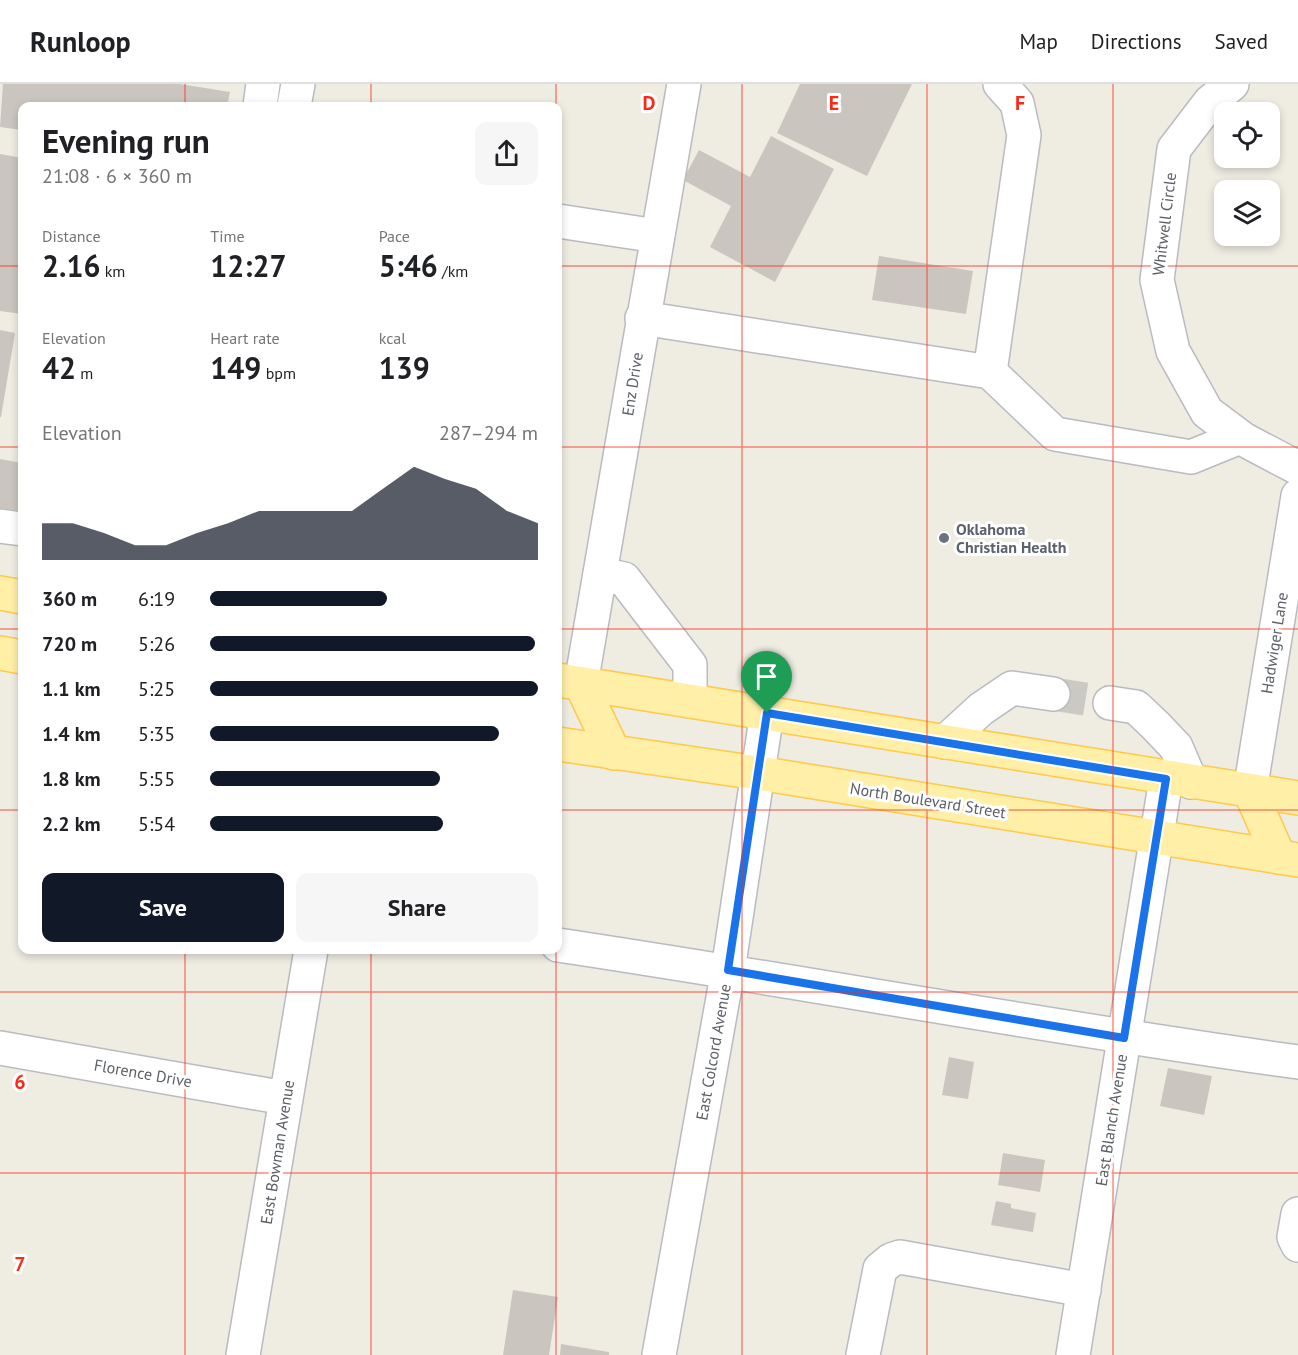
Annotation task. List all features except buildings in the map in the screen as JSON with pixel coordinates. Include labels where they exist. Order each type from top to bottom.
[{"type":"main road","points":[[0,593],[18,596]]},
{"type":"main road","points":[[0,653],[18,656]]},
{"type":"main road","points":[[570,682],[1178,781],[1298,798]]},
{"type":"main road","points":[[570,682],[614,753]]},
{"type":"main road","name":"North Boulevard Street","points":[[562,745],[758,773],[1289,858]]},
{"type":"main road","points":[[1250,791],[1289,858]]},
{"type":"street","points":[[261,102],[263,84]]},
{"type":"street","points":[[295,102],[298,84]]},
{"type":"street","name":"Enz Drive","points":[[570,682],[600,574],[642,318],[684,84]]},
{"type":"street","points":[[990,372],[1024,135],[1017,103],[1000,84]]},
{"type":"street","name":"Whitwell Circle","points":[[1232,84],[1210,102],[1174,149],[1157,280],[1173,351],[1207,412],[1240,437],[1298,468]]},
{"type":"street","points":[[562,222],[657,236]]},
{"type":"street","points":[[642,318],[990,372],[1055,434],[1191,458],[1240,437]]},
{"type":"street","name":"Hadwiger Lane","points":[[1250,791],[1298,496]]},
{"type":"street","points":[[0,526],[18,528]]},
{"type":"street","points":[[600,574],[624,579],[690,665],[690,701]]},
{"type":"street","points":[[945,742],[981,709],[1012,688],[1053,694]]},
{"type":"street","points":[[1110,703],[1136,707],[1176,747],[1178,781]]},
{"type":"street","name":"East Colcord Avenue","points":[[659,1355],[728,970],[767,713]]},
{"type":"street","name":"East Blanch Avenue","points":[[1073,1355],[1156,837],[1178,781]]},
{"type":"street","points":[[562,946],[728,970],[1124,1038],[1298,1062]]},
{"type":"street","name":"East Bowman Avenue","points":[[243,1355],[310,954]]},
{"type":"street","name":"Florence Drive","points":[[0,1048],[285,1098]]},
{"type":"street","points":[[1298,1214],[1294,1237],[1298,1245]]},
{"type":"street","points":[[863,1355],[880,1269],[891,1260],[900,1257],[1084,1290]]},
{"type":"tunnel","points":[[1053,694],[1110,703]]},
{"type":"place","name":"Oklahoma Christian Health","points":[[944,538]]},
{"type":"route","points":[[767,713],[1166,779],[1124,1038],[728,970],[767,713]]}]
